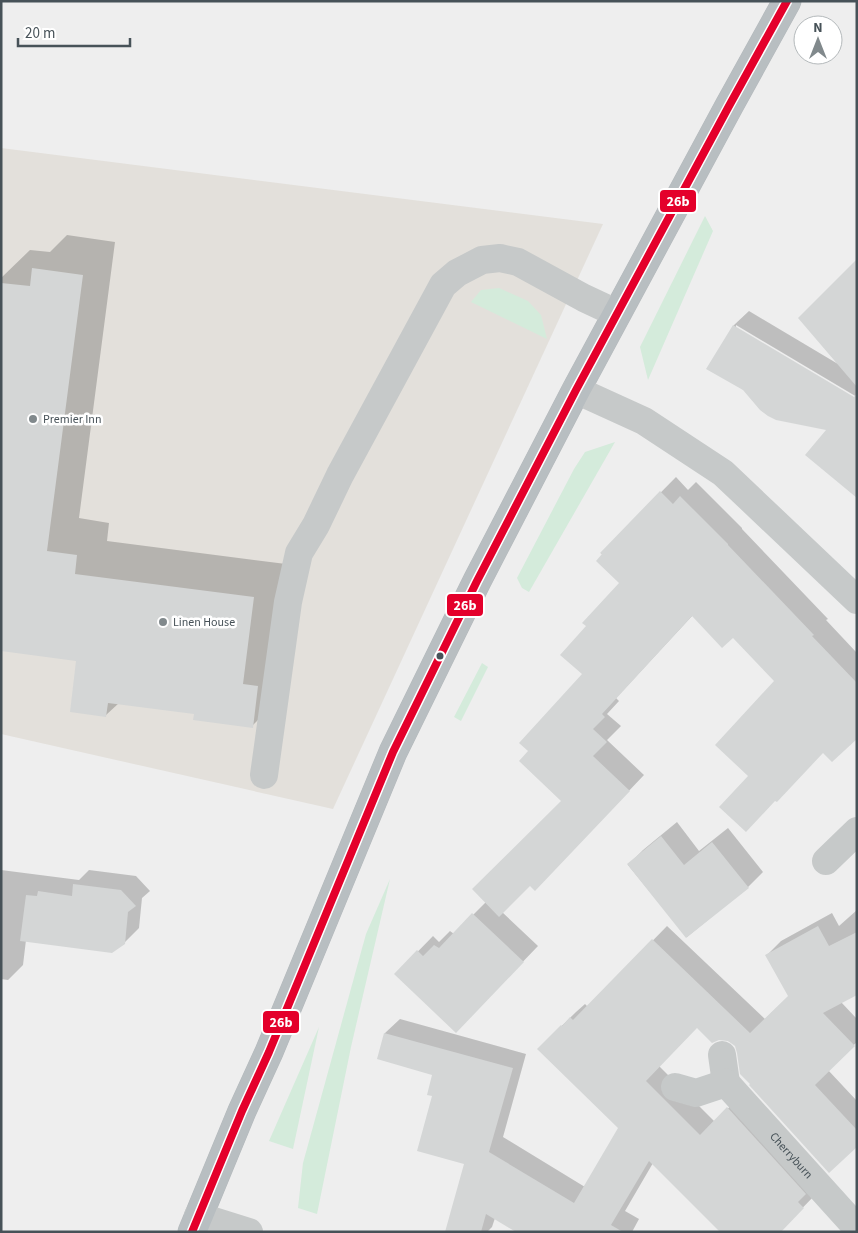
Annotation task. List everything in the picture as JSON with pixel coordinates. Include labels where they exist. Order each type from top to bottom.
[{"type":"highway","points":[[195,1224],[393,752],[477,581],[616,313],[787,1]]},
{"type":"street","points":[[264,775],[288,602],[299,553],[316,525],[340,475],[442,285],[458,273],[482,260],[500,258],[518,262],[616,313]]},
{"type":"street","points":[[576,390],[644,421],[723,473],[857,600]]},
{"type":"street","points":[[826,861],[857,831]]},
{"type":"street","points":[[675,1087],[696,1093],[726,1083],[722,1056]]},
{"type":"street","name":"Cherryburn","points":[[726,1083],[857,1228]]},
{"type":"street","points":[[195,1224],[249,1232]]},
{"type":"shaded area","points":[[1,148],[603,224],[333,809],[1,734]]},
{"type":"green space","points":[[705,216],[713,231],[648,380],[640,347]]},
{"type":"green space","points":[[499,288],[528,301],[541,315],[547,339],[471,302],[481,290]]},
{"type":"green space","points":[[615,442],[529,592],[522,588],[517,578],[574,469],[585,452]]},
{"type":"green space","points":[[482,663],[488,667],[461,721],[454,717]]},
{"type":"green space","points":[[390,879],[351,1047],[317,1214],[298,1208],[303,1163],[366,934]]},
{"type":"green space","points":[[319,1027],[293,1149],[269,1141]]},
{"type":"building","points":[[857,259],[857,387],[798,318]]},
{"type":"building","name":"Premier Inn","points":[[32,268],[83,275],[47,551],[77,555],[75,574],[254,597],[243,684],[258,686],[253,728],[193,720],[194,714],[108,703],[106,717],[70,712],[76,661],[1,651],[1,283],[30,286]]},
{"type":"building","points":[[733,325],[854,397],[857,393],[857,498],[805,455],[826,430],[776,420],[768,416],[760,410],[743,390],[706,369]]},
{"type":"building","points":[[660,491],[673,504],[680,496],[728,544],[857,683],[857,739],[832,762],[823,753],[746,832],[719,807],[748,776],[715,745],[774,681],[733,638],[722,648],[692,616],[602,714],[605,717],[593,729],[607,742],[593,756],[630,791],[535,891],[530,886],[499,917],[472,889],[561,801],[519,761],[528,751],[519,743],[582,674],[560,655],[586,626],[582,623],[619,583],[596,561],[602,554],[600,553]]},
{"type":"building","points":[[661,836],[684,865],[712,842],[749,888],[686,938],[627,864]]},
{"type":"building","points":[[73,884],[121,890],[136,906],[128,912],[125,944],[112,953],[20,941],[26,895],[37,896],[38,891],[72,896]]},
{"type":"building","points":[[472,913],[524,962],[456,1033],[394,974],[417,950],[423,956],[434,945],[439,948]]},
{"type":"building","points":[[818,926],[829,946],[857,932],[857,995],[823,1013],[855,1046],[815,1085],[857,1130],[857,1147],[829,1173],[740,1074],[735,1046],[728,1041],[719,1040],[712,1043],[697,1028],[646,1081],[700,1135],[727,1107],[806,1194],[798,1202],[804,1208],[781,1232],[720,1232],[649,1161],[611,1225],[623,1232],[516,1232],[486,1214],[481,1232],[445,1232],[464,1164],[417,1151],[432,1096],[427,1095],[432,1075],[377,1059],[384,1033],[513,1068],[489,1152],[574,1203],[618,1128],[537,1049],[570,1017],[573,1020],[652,939],[750,1033],[788,996],[765,955]]},
{"type":"transit line","name":"26b","points":[[192,1232],[393,752],[477,581],[576,390],[787,1]]},
{"type":"place","name":"Premier Inn","points":[[33,419]]},
{"type":"place","name":"Linen House","points":[[163,622]]}]
